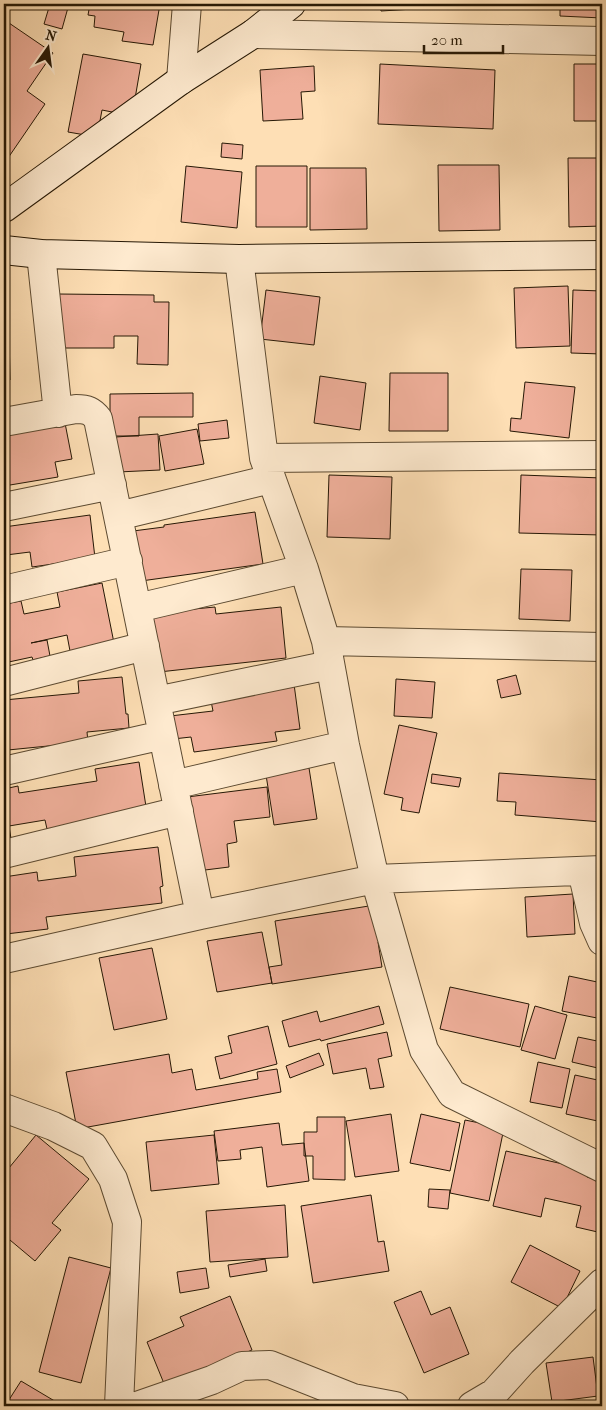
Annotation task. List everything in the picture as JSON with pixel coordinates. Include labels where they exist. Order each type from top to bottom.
[{"type":"street","points":[[181,80],[187,4]]},
{"type":"street","points":[[4,208],[181,80],[253,34],[291,4]]},
{"type":"street","points":[[253,34],[602,41]]},
{"type":"street","points":[[4,250],[41,254],[239,259],[602,255]]},
{"type":"street","points":[[41,254],[58,413]]},
{"type":"street","points":[[239,259],[267,468],[304,569],[328,653],[345,745],[375,879],[424,1050],[452,1094],[602,1168]]},
{"type":"street","points":[[4,422],[76,409],[86,409],[94,412],[98,419],[200,915]]},
{"type":"street","points":[[118,516],[267,468],[602,455]]},
{"type":"street","points":[[4,506],[112,486]]},
{"type":"street","points":[[4,590],[128,561]]},
{"type":"street","points":[[137,608],[304,569]]},
{"type":"street","points":[[4,682],[145,646]]},
{"type":"street","points":[[156,701],[328,653],[602,648]]},
{"type":"street","points":[[4,771],[164,736]]},
{"type":"street","points":[[174,785],[345,745]]},
{"type":"street","points":[[4,854],[179,811]]},
{"type":"street","points":[[4,959],[200,915],[375,879],[592,871],[594,923],[602,941]]},
{"type":"street","points":[[4,1108],[53,1126],[93,1146],[114,1179],[127,1222],[119,1406]]},
{"type":"street","points":[[472,1406],[494,1393],[522,1362],[602,1283]]},
{"type":"street","points":[[137,1406],[212,1380],[242,1366],[270,1365],[353,1398],[395,1406]]},
{"type":"building","points":[[50,4],[69,4],[62,29],[44,24]]},
{"type":"building","points":[[90,4],[160,4],[153,45],[122,41],[124,32],[94,27],[95,16],[88,15]]},
{"type":"building","points":[[380,4],[430,4],[430,8],[381,11]]},
{"type":"building","points":[[560,4],[602,4],[602,18],[560,16]]},
{"type":"building","points":[[9,23],[53,53],[27,91],[45,104],[8,158],[4,155],[4,30]]},
{"type":"building","points":[[83,54],[141,64],[132,116],[102,110],[97,137],[68,132]]},
{"type":"building","points":[[380,64],[495,70],[493,129],[378,124]]},
{"type":"building","points":[[574,64],[602,64],[602,121],[574,121]]},
{"type":"building","points":[[314,66],[315,91],[301,92],[303,119],[263,121],[260,70]]},
{"type":"building","points":[[222,143],[243,145],[242,159],[221,157]]},
{"type":"building","points":[[568,158],[602,158],[602,226],[569,227]]},
{"type":"building","points":[[438,165],[499,165],[500,230],[439,231]]},
{"type":"building","points":[[186,166],[242,172],[237,228],[181,222]]},
{"type":"building","points":[[256,166],[307,166],[307,227],[256,227]]},
{"type":"building","points":[[310,168],[366,168],[367,229],[310,230]]},
{"type":"building","points":[[568,286],[570,346],[516,348],[514,288]]},
{"type":"building","points":[[8,287],[10,380],[4,380],[4,288]]},
{"type":"building","points":[[266,290],[320,297],[314,345],[260,339]]},
{"type":"building","points":[[573,290],[602,291],[602,354],[571,353]]},
{"type":"building","points":[[58,294],[154,295],[154,302],[169,302],[168,365],[137,364],[138,336],[114,336],[114,348],[58,348]]},
{"type":"building","points":[[390,373],[448,373],[448,431],[389,431]]},
{"type":"building","points":[[320,376],[366,383],[360,430],[314,423]]},
{"type":"building","points":[[525,382],[575,387],[569,438],[510,431],[511,418],[521,419]]},
{"type":"building","points":[[193,393],[193,417],[139,417],[139,436],[110,436],[110,394]]},
{"type":"building","points":[[227,420],[229,438],[200,441],[198,424]]},
{"type":"building","points":[[65,423],[72,459],[55,462],[58,477],[4,486],[4,433]]},
{"type":"building","points":[[197,429],[204,464],[165,471],[159,436]]},
{"type":"building","points":[[158,434],[160,470],[118,472],[116,437]]},
{"type":"building","points":[[329,475],[392,477],[390,539],[327,537]]},
{"type":"building","points":[[521,475],[602,478],[602,535],[519,533]]},
{"type":"building","points":[[255,512],[263,564],[141,581],[133,531]]},
{"type":"building","points":[[90,515],[95,558],[32,567],[30,552],[6,555],[8,567],[4,568],[4,527]]},
{"type":"building","points":[[521,569],[572,570],[570,621],[519,619]]},
{"type":"building","points":[[102,583],[114,643],[70,651],[67,635],[31,643],[47,640],[50,656],[33,660],[32,657],[4,663],[4,604],[21,601],[24,614],[60,607],[57,592]]},
{"type":"building","points":[[215,607],[216,614],[281,607],[286,658],[159,672],[152,613]]},
{"type":"building","points":[[516,675],[521,694],[501,698],[497,680]]},
{"type":"building","points":[[122,677],[129,728],[87,732],[88,742],[8,750],[4,700],[79,693],[78,681]]},
{"type":"building","points":[[396,679],[435,682],[432,718],[394,716]]},
{"type":"building","points":[[294,684],[300,729],[275,732],[277,741],[194,752],[191,737],[173,739],[170,716],[213,711],[210,696]]},
{"type":"building","points":[[399,725],[437,733],[419,813],[401,810],[403,798],[384,794]]},
{"type":"building","points":[[139,762],[147,813],[47,829],[45,820],[9,826],[12,845],[4,846],[4,789],[18,786],[19,793],[97,781],[95,769]]},
{"type":"building","points":[[309,768],[317,819],[274,825],[266,775]]},
{"type":"building","points":[[499,773],[602,780],[602,822],[515,815],[516,802],[497,801]]},
{"type":"building","points":[[432,774],[461,778],[459,787],[431,783]]},
{"type":"building","points":[[267,787],[270,817],[234,821],[237,842],[227,844],[229,867],[197,871],[187,797]]},
{"type":"building","points":[[158,847],[163,886],[160,887],[162,903],[46,917],[48,929],[6,934],[4,920],[4,877],[37,872],[38,881],[76,876],[74,857]]},
{"type":"building","points":[[573,894],[575,934],[527,937],[525,897]]},
{"type":"building","points":[[375,905],[381,942],[378,942],[382,967],[272,984],[269,967],[282,965],[275,921]]},
{"type":"building","points":[[262,932],[272,983],[217,992],[207,941]]},
{"type":"building","points":[[152,948],[167,1019],[114,1030],[99,958]]},
{"type":"building","points":[[569,976],[602,983],[602,1019],[562,1011]]},
{"type":"building","points":[[450,987],[529,1004],[520,1047],[440,1029]]},
{"type":"building","points":[[379,1006],[384,1024],[321,1041],[320,1039],[289,1047],[282,1021],[317,1011],[320,1022]]},
{"type":"building","points":[[535,1006],[567,1015],[555,1059],[521,1050]]},
{"type":"building","points":[[268,1026],[277,1064],[220,1079],[215,1057],[232,1053],[228,1036]]},
{"type":"building","points":[[387,1032],[392,1056],[378,1059],[384,1087],[370,1089],[366,1068],[333,1074],[327,1044]]},
{"type":"building","points":[[578,1037],[602,1042],[602,1069],[572,1062]]},
{"type":"building","points":[[319,1053],[324,1065],[290,1078],[286,1066]]},
{"type":"building","points":[[169,1054],[172,1073],[192,1069],[196,1090],[258,1079],[257,1072],[277,1069],[281,1092],[77,1129],[66,1072]]},
{"type":"building","points":[[538,1062],[570,1069],[562,1108],[530,1102]]},
{"type":"building","points":[[575,1075],[602,1081],[602,1122],[566,1114]]},
{"type":"building","points":[[391,1114],[399,1171],[355,1177],[346,1121]]},
{"type":"building","points":[[421,1114],[460,1123],[450,1171],[410,1163]]},
{"type":"building","points":[[317,1117],[345,1117],[345,1180],[313,1179],[313,1156],[304,1156],[304,1132],[317,1132]]},
{"type":"building","points":[[465,1120],[504,1128],[489,1201],[450,1193]]},
{"type":"building","points":[[279,1123],[282,1145],[304,1143],[309,1181],[267,1187],[262,1147],[240,1150],[241,1159],[218,1161],[214,1131]]},
{"type":"building","points":[[36,1135],[89,1179],[52,1223],[61,1230],[35,1261],[4,1235],[4,1174]]},
{"type":"building","points":[[214,1135],[219,1184],[151,1191],[146,1142]]},
{"type":"building","points":[[506,1151],[589,1170],[587,1177],[602,1181],[602,1233],[576,1227],[581,1206],[545,1198],[541,1217],[493,1206]]},
{"type":"building","points":[[429,1189],[450,1190],[448,1209],[428,1207]]},
{"type":"building","points":[[371,1195],[378,1242],[384,1241],[389,1271],[313,1283],[301,1206]]},
{"type":"building","points":[[285,1205],[288,1257],[210,1262],[206,1211]]},
{"type":"building","points":[[530,1245],[580,1271],[562,1308],[511,1282]]},
{"type":"building","points":[[69,1257],[111,1268],[81,1383],[39,1372]]},
{"type":"building","points":[[265,1259],[267,1271],[230,1277],[228,1265]]},
{"type":"building","points":[[206,1268],[209,1288],[180,1293],[177,1272]]},
{"type":"building","points":[[421,1291],[431,1315],[450,1307],[469,1354],[424,1373],[394,1302]]},
{"type":"building","points":[[230,1296],[252,1350],[165,1386],[147,1342],[184,1326],[180,1317]]},
{"type":"building","points":[[593,1357],[598,1396],[552,1402],[546,1363]]},
{"type":"building","points":[[21,1381],[63,1406],[5,1406]]}]
